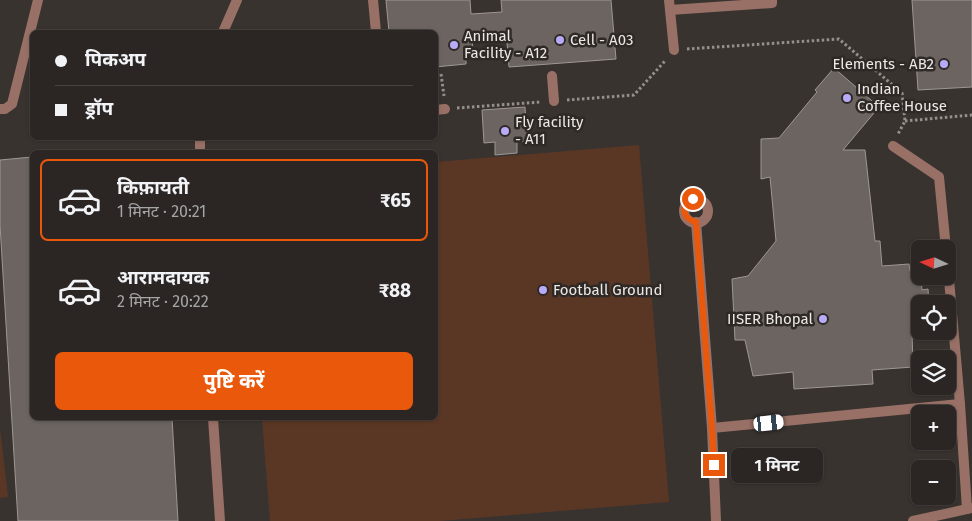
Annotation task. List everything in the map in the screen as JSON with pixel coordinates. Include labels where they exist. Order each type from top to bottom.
[{"type":"lane","points":[[30,30],[38,0]]},
{"type":"lane","points":[[223,30],[237,0]]},
{"type":"lane","points":[[373,0],[376,30]]},
{"type":"lane","points":[[674,50],[669,5],[772,3],[772,0]]},
{"type":"lane","points":[[0,109],[5,109],[12,104],[30,32]]},
{"type":"lane","points":[[552,76],[554,101]]},
{"type":"lane","points":[[893,146],[940,177],[945,240]]},
{"type":"lane","points":[[696,222],[712,428],[716,521]]},
{"type":"lane","points":[[914,521],[969,509],[950,285]]},
{"type":"lane","points":[[712,428],[960,404]]},
{"type":"lane","points":[[212,420],[220,521]]},
{"type":"path","points":[[442,74],[440,110],[634,95],[674,50],[839,38],[902,93],[905,121],[972,115]]},
{"type":"shaded area","name":"Football Ground","points":[[639,145],[669,502],[440,521],[270,521],[262,420],[438,420],[438,162]]},
{"type":"shaded area","points":[[0,428],[8,497],[0,498]]},
{"type":"building","points":[[386,0],[470,0],[471,14],[502,12],[501,0],[611,0],[616,59],[509,67],[506,31],[472,34],[473,56],[466,56],[466,64],[438,67],[438,30],[389,30]]},
{"type":"building","name":"Elements - AB2","points":[[912,0],[972,0],[972,87],[918,90]]},
{"type":"building","points":[[834,68],[879,107],[843,150],[865,150],[875,241],[880,241],[882,266],[909,264],[911,285],[922,285],[922,290],[928,289],[928,295],[911,295],[913,350],[911,350],[911,367],[872,370],[873,384],[794,389],[793,372],[753,376],[745,340],[735,340],[732,279],[748,276],[776,241],[770,177],[761,179],[761,139],[779,138],[817,92],[815,90]]},
{"type":"building","name":"Fly facility - A11","points":[[525,107],[527,141],[517,142],[517,153],[495,155],[495,142],[484,143],[482,110]]},
{"type":"building","points":[[30,157],[30,420],[172,420],[178,521],[18,521],[0,225],[0,160]]},
{"type":"place","name":"Cell - A03","points":[[560,40]]},
{"type":"place","name":"Animal Facility - A12","points":[[454,45]]},
{"type":"place","name":"Elements - AB2","points":[[944,64]]},
{"type":"place","name":"Indian Coffee House","points":[[847,98]]},
{"type":"place","name":"Fly facility - A11","points":[[505,131]]},
{"type":"place","name":"Football Ground","points":[[543,290]]},
{"type":"place","name":"IISER Bhopal","points":[[823,319]]},
{"type":"route","points":[[693,199],[689,200],[684,210],[686,217],[692,222],[696,222],[714,465]]}]
